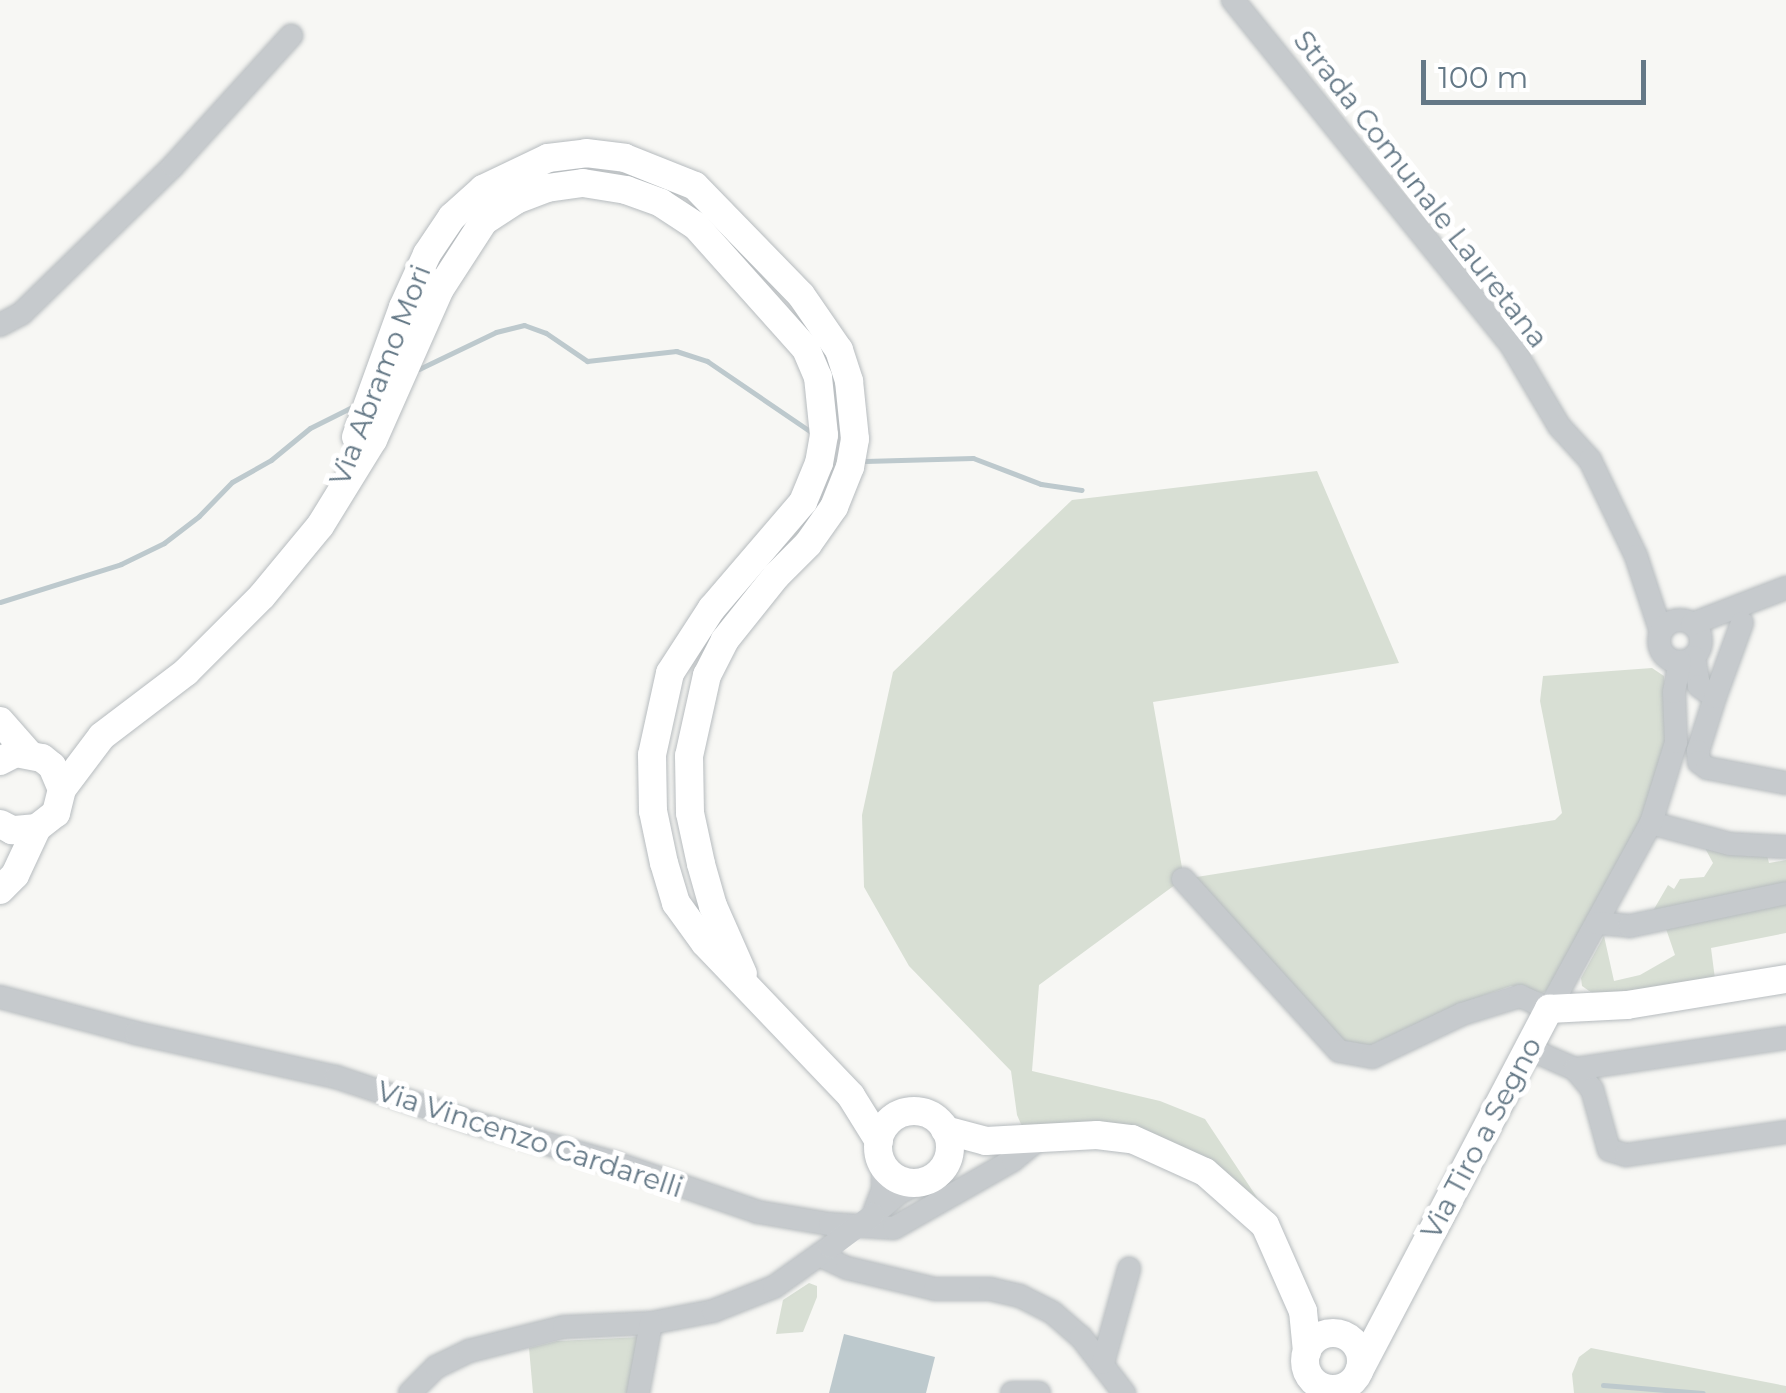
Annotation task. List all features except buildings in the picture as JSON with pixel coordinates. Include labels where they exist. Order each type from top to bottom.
[{"type":"main road","name":"Via Abramo Mori","points":[[1,890],[15,874],[37,828],[56,813],[62,789],[102,736],[186,672],[262,596],[320,526],[427,254],[452,217],[483,188],[548,158],[586,153],[625,158],[661,169],[695,186],[720,207],[801,295],[839,350],[854,412],[850,468],[834,506],[808,544],[776,576],[726,640],[707,675],[689,756],[690,812],[713,906],[750,989],[850,1096],[881,1153]]},
{"type":"main road","points":[[0,720],[35,756],[52,766],[62,789]]},
{"type":"main road","name":"Via Abramo Mori","points":[[0,761],[35,756],[102,736]]},
{"type":"main road","points":[[0,824],[12,830],[37,828]]},
{"type":"main road","points":[[0,824],[6,864],[1,890]]},
{"type":"main road","name":"Via Tiro a Segno","points":[[1360,1368],[1549,1009],[1627,1005],[1786,980]]},
{"type":"main road","name":"Via Abramo Mori","points":[[850,1096],[878,1113],[896,1116]]},
{"type":"main road","points":[[986,1141],[947,1161],[931,1179],[919,1183],[899,1180],[881,1153],[896,1116],[926,1114],[946,1130],[986,1141],[1132,1139],[1205,1172],[1266,1225],[1304,1311],[1320,1381]]},
{"type":"main road","points":[[946,1130],[947,1161]]},
{"type":"main road","points":[[1304,1311],[1360,1353],[1360,1368],[1349,1384],[1320,1381]]},
{"type":"main road","points":[[1320,1381],[1316,1338],[1365,1338],[1386,1320]]},
{"type":"street","name":"Strada Comunale Lauretana","points":[[1233,0],[1510,343],[1559,426],[1590,460],[1636,556],[1661,632],[1675,621],[1687,648]]},
{"type":"street","points":[[0,325],[21,314],[173,166],[290,36]]},
{"type":"street","points":[[1184,879],[1340,1051],[1372,1057],[1462,1014],[1520,996],[1549,1009],[1651,823],[1676,742],[1674,692],[1687,648],[1786,588]]},
{"type":"street","points":[[1734,619],[1698,751],[1702,764],[1786,783]]},
{"type":"street","points":[[1687,648],[1699,686],[1715,697]]},
{"type":"street","points":[[1651,823],[1730,844],[1786,847]]},
{"type":"street","points":[[1597,923],[1630,926],[1786,893]]},
{"type":"street","name":"Via Vincenzo Cardarelli","points":[[0,997],[136,1033],[336,1077],[471,1122],[615,1162],[758,1212],[826,1242],[894,1228],[1013,1160],[1040,1138]]},
{"type":"street","points":[[1575,1069],[1786,1038]]},
{"type":"street","points":[[1527,1048],[1575,1069],[1592,1089],[1609,1150],[1626,1155],[1786,1132]]},
{"type":"street","points":[[873,1214],[883,1189],[881,1153]]},
{"type":"street","points":[[410,1393],[436,1367],[469,1351],[564,1327],[651,1324],[713,1311],[759,1293],[782,1282],[826,1242],[873,1214],[899,1192],[919,1183]]},
{"type":"street","points":[[826,1242],[846,1268],[935,1289],[990,1290],[1020,1296],[1053,1313],[1103,1363],[1124,1393]]},
{"type":"street","points":[[1103,1363],[1130,1269]]},
{"type":"street","points":[[638,1393],[651,1324]]},
{"type":"street","points":[[1012,1393],[1038,1393]]},
{"type":"shaded area","points":[[1317,471],[1399,663],[1153,702],[1184,879],[1555,820],[1562,813],[1540,701],[1543,676],[1652,668],[1664,676],[1670,739],[1644,821],[1548,990],[1542,993],[1511,986],[1456,1005],[1369,1046],[1339,1051],[1183,879],[1039,985],[1032,1071],[1160,1101],[1205,1119],[1258,1199],[1218,1168],[1024,1131],[1017,1115],[1011,1071],[909,966],[864,887],[862,815],[893,672],[1072,500]]},
{"type":"shaded area","points":[[1705,848],[1767,855],[1769,863],[1786,860],[1786,886],[1650,916],[1668,885],[1674,889],[1680,879],[1704,877],[1713,863]]},
{"type":"shaded area","points":[[1786,898],[1786,933],[1711,948],[1715,979],[1595,995],[1582,986],[1581,978],[1604,936],[1614,981],[1640,975],[1675,955],[1664,923]]},
{"type":"shaded area","points":[[809,1283],[817,1286],[817,1297],[803,1332],[776,1334],[783,1300]]},
{"type":"shaded area","points":[[844,1334],[935,1357],[926,1393],[829,1393]]},
{"type":"shaded area","points":[[641,1337],[636,1393],[533,1393],[529,1348],[557,1341]]},
{"type":"shaded area","points":[[1591,1348],[1786,1386],[1786,1393],[1574,1393],[1572,1374],[1579,1357]]},
{"type":"waterway","points":[[419,369],[496,332],[524,325],[546,333],[587,361],[676,351],[707,361],[811,432]]},
{"type":"waterway","points":[[0,602],[121,564],[164,543],[199,516],[232,482],[271,460],[310,428],[356,405]]},
{"type":"waterway","points":[[865,461],[973,458],[1041,484],[1082,490]]},
{"type":"waterway","points":[[1603,1385],[1703,1393]]}]
